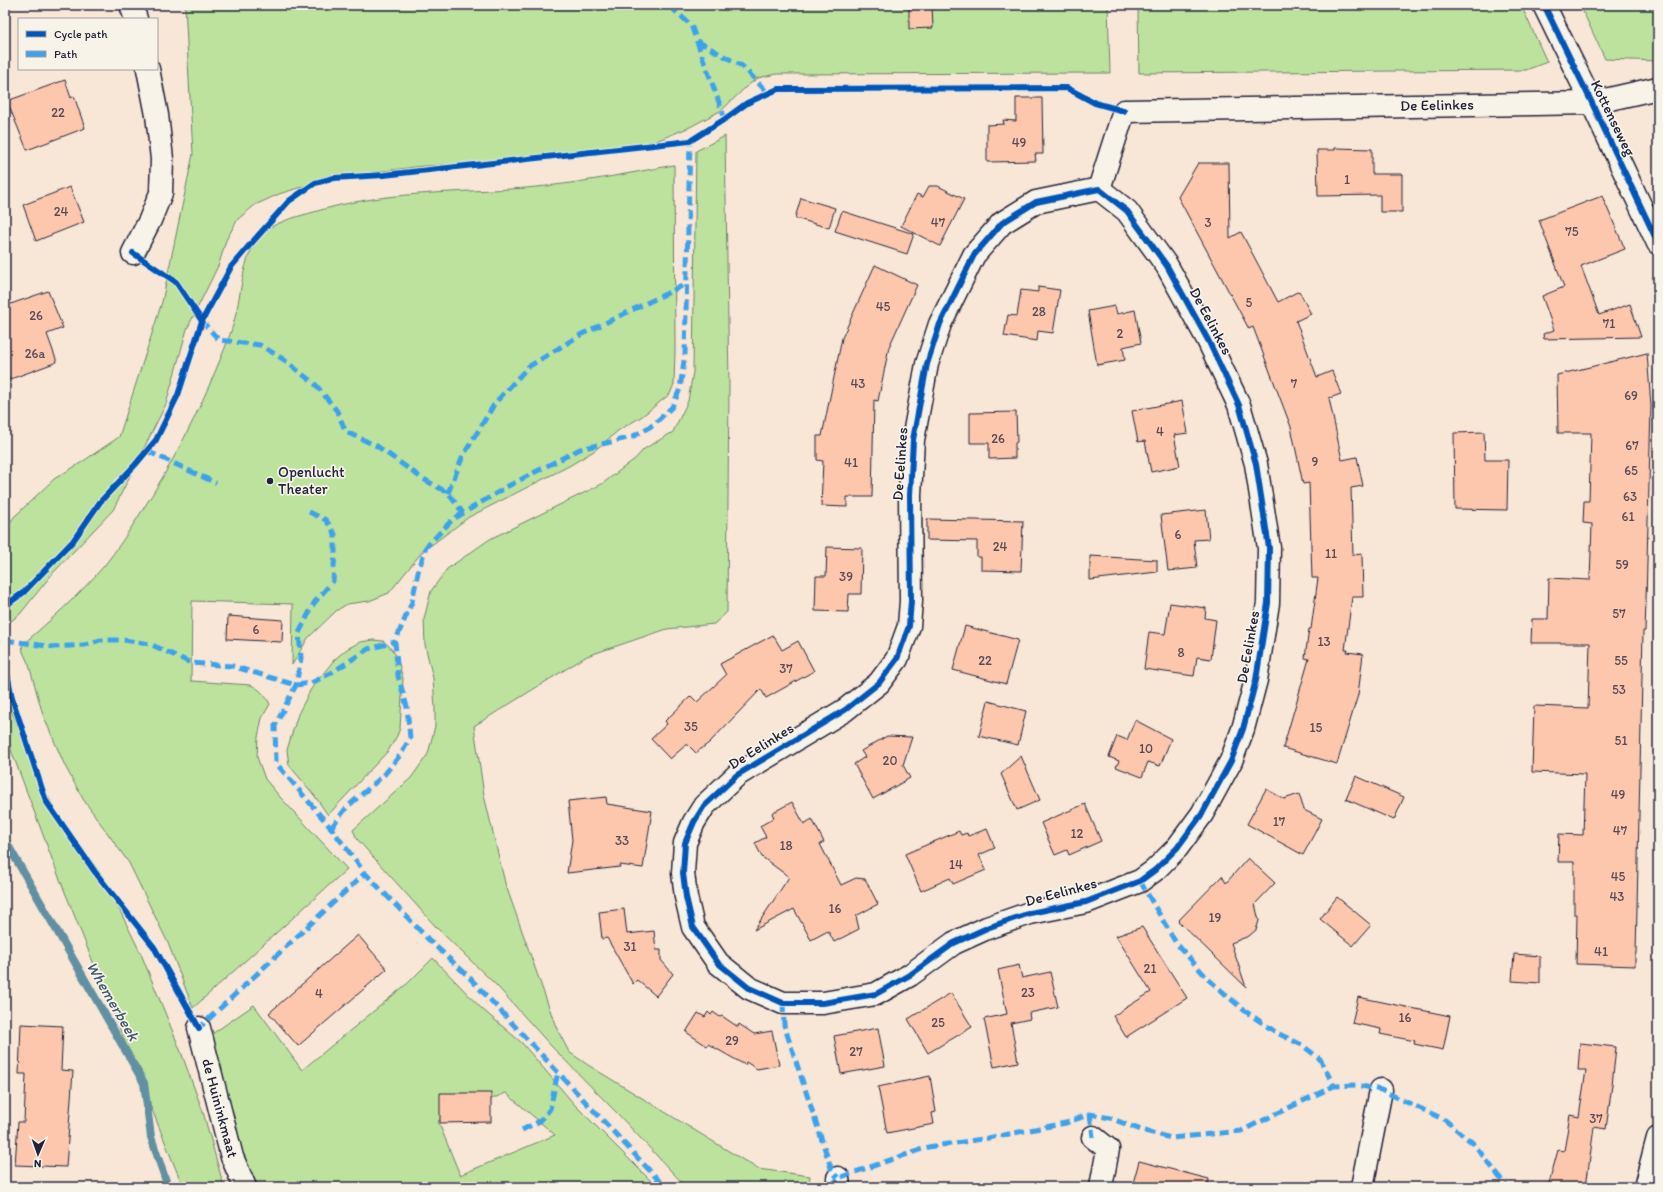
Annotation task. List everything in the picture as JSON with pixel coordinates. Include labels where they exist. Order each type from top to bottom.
[{"type":"street","points":[[131,5],[136,18]]},
{"type":"street","name":"Kottenseweg","points":[[1544,5],[1592,102],[1658,243]]},
{"type":"street","points":[[133,253],[150,220],[161,193],[162,160],[158,123],[148,70]]},
{"type":"street","points":[[1592,102],[1658,88]]},
{"type":"street","name":"De Eelinkes","points":[[1099,189],[1124,111],[1592,102]]},
{"type":"street","name":"De Eelinkes","points":[[1099,189],[1126,211],[1167,266],[1208,340],[1239,405],[1256,464],[1268,548],[1268,603],[1256,680],[1243,729],[1231,761],[1202,814],[1177,848],[1155,870],[1140,881],[1086,902],[1030,913],[987,928],[954,943],[910,975],[876,994],[823,1003],[783,1002],[749,988],[718,963],[693,927],[686,897],[683,873],[685,844],[694,822],[704,806],[737,775],[845,710],[879,683],[897,659],[909,626],[911,602],[910,496],[913,440],[927,364],[940,324],[974,255],[1002,224],[1036,202],[1099,189]]},
{"type":"street","name":"de Huininkmaat","points":[[198,1028],[232,1157],[245,1187]]},
{"type":"street","points":[[1362,1187],[1381,1090]]},
{"type":"street","points":[[1093,1137],[1108,1149],[1101,1187]]},
{"type":"street","points":[[1645,1187],[1658,1138]]},
{"type":"green space","points":[[185,5],[1108,5],[1110,73],[776,74],[758,78],[747,86],[722,110],[690,127],[656,141],[602,151],[524,161],[423,166],[327,179],[279,194],[255,205],[238,219],[226,240],[219,264],[187,329],[166,404],[113,510],[53,573],[20,614],[5,626],[5,530],[14,517],[54,479],[119,437],[162,302],[193,154]]},
{"type":"green space","points":[[1138,5],[1521,5],[1547,62],[1526,70],[1139,73]]},
{"type":"green space","points":[[1580,5],[1658,5],[1658,61],[1605,59]]},
{"type":"green space","points":[[725,136],[729,385],[727,612],[714,624],[667,629],[587,656],[474,726],[484,795],[505,883],[556,1027],[569,1052],[758,1169],[810,1176],[809,1187],[686,1187],[616,1112],[552,1047],[497,986],[437,928],[357,839],[353,830],[411,778],[428,754],[435,726],[435,709],[433,678],[425,645],[424,619],[431,591],[447,569],[490,539],[602,484],[636,458],[644,449],[673,432],[688,401],[693,372],[696,151]]},
{"type":"green space","points":[[674,165],[675,351],[674,384],[670,394],[641,417],[619,430],[594,451],[569,466],[469,517],[422,552],[389,593],[369,601],[347,604],[336,611],[308,638],[292,665],[293,604],[192,601],[191,681],[251,685],[264,695],[270,704],[262,718],[258,737],[257,757],[265,779],[347,869],[193,1008],[168,943],[129,863],[83,799],[65,766],[43,715],[22,645],[85,587],[104,566],[114,554],[152,496],[174,458],[193,420],[212,380],[227,343],[235,319],[249,254],[262,234],[271,227],[286,220],[340,205],[392,196],[545,186]]},
{"type":"green space","points":[[373,640],[383,641],[389,646],[396,655],[400,667],[403,679],[400,728],[388,751],[328,815],[314,795],[289,765],[287,750],[298,714],[311,689],[334,660],[347,649],[360,642]]},
{"type":"green space","points":[[5,695],[39,779],[58,815],[104,878],[141,954],[181,1052],[203,1112],[224,1187],[183,1187],[57,872],[5,734]]},
{"type":"green space","points":[[433,958],[482,1009],[522,1043],[574,1104],[650,1180],[654,1187],[250,1187],[209,1036],[254,1005],[302,1070],[408,983]],"holes":[[[506,1093],[555,1135],[460,1175],[438,1121]]]},
{"type":"building","points":[[909,5],[932,5],[933,28],[909,29]]},
{"type":"building","points":[[65,80],[71,98],[74,96],[85,128],[27,150],[7,101]]},
{"type":"building","points":[[1016,98],[1042,98],[1043,154],[1035,154],[1036,161],[987,162],[987,125],[1004,124],[1003,120],[1016,121]]},
{"type":"building","points":[[1335,148],[1372,149],[1372,174],[1402,174],[1402,212],[1380,212],[1380,195],[1318,196],[1317,150],[1335,150]]},
{"type":"building","points":[[1198,163],[1229,163],[1230,238],[1241,232],[1278,302],[1299,291],[1311,314],[1296,321],[1317,377],[1332,371],[1341,394],[1329,398],[1342,460],[1357,457],[1363,486],[1351,488],[1353,555],[1362,554],[1363,597],[1352,597],[1345,650],[1348,650],[1347,652],[1363,654],[1358,695],[1337,764],[1283,748],[1309,659],[1305,658],[1309,629],[1311,629],[1318,578],[1312,578],[1309,483],[1303,484],[1291,427],[1253,327],[1249,329],[1178,197]]},
{"type":"building","points":[[929,186],[938,186],[964,199],[940,246],[901,226],[917,194],[923,197]]},
{"type":"building","points":[[70,187],[84,222],[36,241],[23,205]]},
{"type":"building","points":[[1602,196],[1625,249],[1581,266],[1599,315],[1630,304],[1641,337],[1544,339],[1543,334],[1554,330],[1542,296],[1564,287],[1539,220]]},
{"type":"building","points":[[801,198],[835,208],[829,228],[795,218]]},
{"type":"building","points":[[842,211],[914,234],[907,254],[835,231]]},
{"type":"building","points":[[875,265],[917,285],[889,347],[878,401],[874,400],[872,497],[847,497],[847,507],[821,506],[823,461],[817,460],[817,436],[822,436],[842,338]]},
{"type":"building","points":[[1038,287],[1060,290],[1053,333],[1038,331],[1037,341],[1004,336],[1008,315],[1017,316],[1021,290],[1038,292]]},
{"type":"building","points":[[48,291],[63,328],[47,334],[57,362],[5,381],[5,306]]},
{"type":"building","points":[[1115,306],[1117,314],[1135,310],[1141,343],[1123,347],[1125,360],[1097,365],[1088,311]]},
{"type":"building","points":[[1647,353],[1651,406],[1645,631],[1643,631],[1635,966],[1576,964],[1577,914],[1574,914],[1574,862],[1558,862],[1559,834],[1583,835],[1585,774],[1532,772],[1534,706],[1588,708],[1590,643],[1531,643],[1532,619],[1548,619],[1549,578],[1590,580],[1592,524],[1583,523],[1584,501],[1589,501],[1591,433],[1558,433],[1557,375]]},
{"type":"building","points":[[1182,401],[1188,433],[1174,435],[1180,466],[1151,472],[1145,441],[1138,442],[1132,411]]},
{"type":"building","points":[[1016,412],[1017,442],[1015,443],[1015,458],[989,459],[989,443],[970,443],[970,413]]},
{"type":"building","points":[[1484,432],[1485,460],[1508,460],[1507,510],[1455,509],[1454,433]]},
{"type":"building","points":[[1206,510],[1209,539],[1194,540],[1197,568],[1168,571],[1161,515]]},
{"type":"building","points":[[927,519],[1023,521],[1021,571],[981,570],[981,557],[977,557],[977,541],[927,540]]},
{"type":"building","points":[[827,547],[862,548],[861,594],[849,594],[848,612],[815,611],[816,576],[826,576]]},
{"type":"building","points":[[1090,556],[1157,560],[1157,572],[1090,580]]},
{"type":"building","points":[[1170,603],[1206,608],[1205,618],[1216,620],[1211,659],[1197,657],[1194,676],[1144,669],[1149,632],[1165,634]]},
{"type":"building","points":[[228,616],[283,620],[282,642],[227,639]]},
{"type":"building","points":[[965,626],[1018,640],[1006,684],[953,670]]},
{"type":"building","points":[[773,635],[782,650],[798,641],[814,671],[766,698],[761,689],[710,742],[696,753],[687,744],[670,759],[651,739],[667,724],[665,721],[691,696],[697,702],[726,675],[720,664]]},
{"type":"building","points":[[988,701],[1026,711],[1018,745],[979,736]]},
{"type":"building","points":[[1135,720],[1171,739],[1160,766],[1148,762],[1142,777],[1116,767],[1119,761],[1109,757],[1117,736],[1127,740]]},
{"type":"building","points":[[887,736],[912,737],[903,765],[910,778],[873,799],[854,764],[865,757],[861,751]]},
{"type":"building","points":[[1021,756],[1040,800],[1017,810],[1001,774]]},
{"type":"building","points":[[1356,776],[1404,797],[1394,820],[1346,799]]},
{"type":"building","points":[[1266,789],[1284,799],[1299,794],[1304,810],[1322,819],[1303,855],[1247,824]]},
{"type":"building","points":[[606,797],[607,804],[652,811],[643,868],[620,865],[620,867],[567,873],[572,840],[568,801]]},
{"type":"building","points":[[792,802],[804,824],[812,819],[824,842],[820,844],[841,885],[856,878],[865,879],[878,904],[856,916],[859,929],[834,942],[828,931],[811,940],[794,909],[754,930],[789,877],[762,857],[755,843],[766,837],[760,826],[774,818],[772,813]]},
{"type":"building","points":[[1085,804],[1101,841],[1069,855],[1067,850],[1055,855],[1041,823]]},
{"type":"building","points":[[987,829],[995,848],[979,855],[986,870],[953,884],[950,878],[921,891],[905,854],[959,831],[961,835],[967,833],[968,836]]},
{"type":"building","points":[[1248,858],[1275,883],[1255,904],[1259,921],[1256,930],[1249,936],[1231,943],[1246,987],[1178,921],[1222,876],[1226,883]]},
{"type":"building","points":[[1337,897],[1371,925],[1353,946],[1320,919]]},
{"type":"building","points":[[624,909],[627,934],[654,931],[656,950],[661,950],[661,960],[673,974],[656,996],[637,980],[633,984],[607,938],[602,939],[599,912]]},
{"type":"building","points":[[1142,927],[1187,998],[1126,1037],[1113,1016],[1151,992],[1116,936]]},
{"type":"building","points":[[358,935],[387,969],[298,1046],[269,1013]]},
{"type":"building","points":[[1514,954],[1540,956],[1540,983],[1512,981]]},
{"type":"building","points":[[1019,965],[1022,978],[1050,972],[1058,1007],[1029,1013],[1030,1019],[1011,1023],[1018,1062],[994,1067],[984,1019],[1007,1014],[998,970]]},
{"type":"building","points":[[951,993],[972,1027],[928,1053],[908,1019]]},
{"type":"building","points":[[1358,997],[1450,1016],[1443,1050],[1414,1044],[1415,1041],[1380,1034],[1381,1029],[1352,1023]]},
{"type":"building","points":[[708,1012],[711,1015],[713,1012],[720,1017],[722,1016],[738,1027],[739,1024],[754,1034],[772,1031],[779,1065],[757,1069],[746,1062],[745,1065],[708,1044],[707,1046],[686,1032],[698,1013],[705,1017]]},
{"type":"building","points":[[21,1024],[63,1026],[61,1070],[73,1071],[66,1167],[15,1165],[18,1122],[24,1122],[26,1074],[19,1074]]},
{"type":"building","points":[[878,1028],[885,1066],[841,1074],[834,1036]]},
{"type":"building","points":[[1580,1043],[1616,1047],[1606,1129],[1594,1127],[1586,1187],[1548,1187],[1558,1150],[1564,1151],[1570,1115],[1579,1117],[1586,1070],[1578,1070]]},
{"type":"building","points":[[930,1076],[936,1112],[932,1113],[934,1124],[887,1133],[878,1087]]},
{"type":"building","points":[[440,1093],[491,1093],[491,1122],[440,1123]]},
{"type":"building","points":[[1139,1161],[1209,1179],[1208,1187],[1132,1187]]},
{"type":"waterway","name":"Whemerbeek","points":[[5,840],[144,1083],[151,1137],[168,1187]]},
{"type":"marked path","points":[[671,5],[675,11],[691,25],[725,119]]},
{"type":"marked path","points":[[697,41],[742,66],[768,93]]},
{"type":"marked path","points":[[331,828],[347,807],[384,775],[401,754],[410,738],[407,707],[398,676],[395,642],[412,602],[418,572],[426,547],[452,520],[510,485],[580,449],[632,437],[653,425],[672,407],[680,389],[685,354],[690,141]]},
{"type":"marked path","points":[[448,493],[463,456],[495,403],[528,367],[582,334],[686,284]]},
{"type":"marked path","points":[[201,320],[219,340],[260,345],[283,359],[316,385],[337,411],[346,432],[377,446],[420,477],[448,493],[463,513]]},
{"type":"marked path","points":[[147,451],[216,483]]},
{"type":"marked path","points":[[309,512],[326,520],[335,534],[333,581],[314,603],[299,633],[301,658],[296,685],[275,726],[276,763],[331,828],[365,873],[429,940],[468,976],[665,1187]]},
{"type":"marked path","points":[[5,640],[54,647],[85,645],[100,640],[124,640],[150,644],[191,663],[232,666],[296,685],[311,683],[331,673],[368,649],[395,642]]},
{"type":"marked path","points":[[197,1026],[199,1028],[365,873]]},
{"type":"marked path","points":[[1140,881],[1176,943],[1209,980],[1245,1011],[1277,1033],[1302,1045],[1320,1059],[1334,1086],[1357,1085],[1381,1090],[1445,1120],[1474,1144],[1507,1187]]},
{"type":"marked path","points":[[783,1003],[784,1025],[832,1171],[838,1178]]},
{"type":"marked path","points":[[522,1130],[540,1121],[550,1109],[558,1072]]},
{"type":"marked path","points":[[831,1187],[838,1178],[928,1147],[983,1139],[1066,1123],[1090,1114],[1110,1118],[1141,1130],[1171,1138],[1241,1131],[1334,1086]]},
{"type":"marked path","points":[[1090,1114],[1093,1137]]},
{"type":"cycle path","points":[[1544,5],[1658,243]]},
{"type":"cycle path","points":[[5,606],[24,592],[73,541],[100,502],[156,440],[178,395],[202,321],[231,267],[289,201],[315,183],[334,178],[384,175],[690,141],[747,103],[778,89],[1067,88],[1095,103],[1124,111]]},
{"type":"cycle path","points":[[1099,189],[1127,211],[1167,266],[1208,340],[1239,405],[1256,464],[1269,548],[1268,603],[1256,680],[1243,729],[1231,761],[1202,814],[1177,848],[1155,870],[1140,881],[1086,902],[1030,913],[987,928],[954,943],[910,975],[876,994],[823,1003],[783,1003],[749,988],[718,963],[693,927],[686,897],[683,873],[685,843],[694,822],[704,806],[737,775],[845,710],[879,683],[897,659],[909,626],[911,601],[910,495],[913,440],[927,364],[940,324],[974,255],[1002,223],[1036,202],[1099,189]]},
{"type":"cycle path","points":[[133,253],[176,282],[202,321]]},
{"type":"cycle path","points":[[5,663],[12,698],[46,801],[95,872],[154,947],[199,1028]]},
{"type":"place","name":"Openlucht Theater","points":[[270,481]]}]
